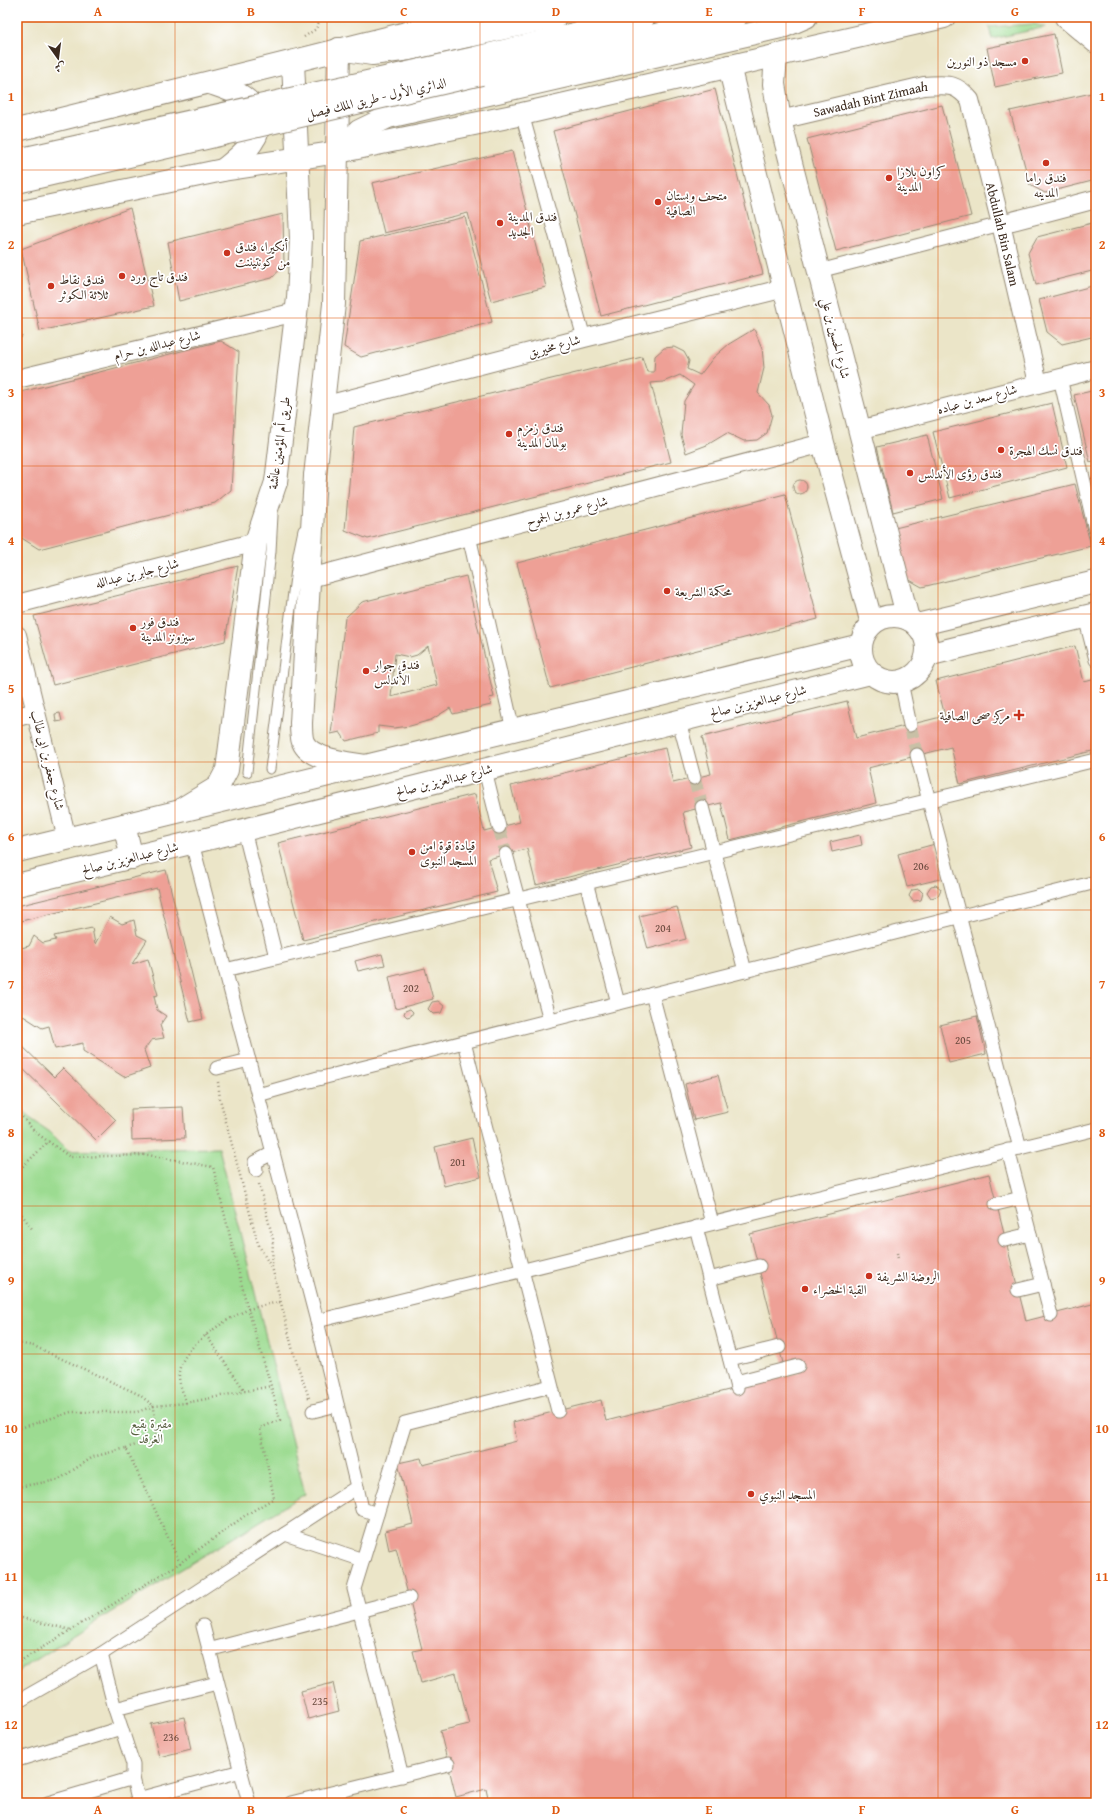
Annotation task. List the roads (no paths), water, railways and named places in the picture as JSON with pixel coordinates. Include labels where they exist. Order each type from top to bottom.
[{"type":"main road","points":[[17,130],[472,17]]},
{"type":"main road","points":[[339,50],[372,54],[410,49],[554,17]]},
{"type":"main road","name":"الدائري الأول - طريق الملك فيصل","points":[[17,160],[475,58],[644,17]]},
{"type":"main road","name":"الدائري الأول - طريق الملك فيصل","points":[[17,182],[488,72],[736,17]]},
{"type":"main road","points":[[338,152],[359,131],[388,117],[785,26],[806,17]]},
{"type":"main road","points":[[896,29],[913,23],[920,17]]},
{"type":"main road","points":[[17,213],[223,170],[338,152],[522,114],[944,17]]},
{"type":"main road","points":[[1067,17],[1096,20]]},
{"type":"main road","points":[[1067,17],[1096,42]]},
{"type":"main road","points":[[339,50],[334,304],[315,476],[301,723],[303,742],[312,753],[337,761],[365,766]]},
{"type":"main road","name":"شارع الحسين بن علي","points":[[776,55],[774,84],[780,120],[859,430],[912,622]]},
{"type":"main road","name":"طريق أم المؤمنين عائشة","points":[[171,814],[196,802],[218,787],[227,770],[256,542],[276,482],[296,312],[301,238],[293,62]]},
{"type":"main road","points":[[729,66],[823,443],[872,624]]},
{"type":"main road","points":[[210,83],[237,93],[250,102],[257,116],[258,129],[255,139],[223,170]]},
{"type":"main road","points":[[912,622],[923,634],[927,644],[927,655],[924,664],[918,672],[901,682],[890,682],[879,679],[870,673],[864,665],[861,655],[861,645],[867,630],[872,624],[886,617],[893,616],[912,622],[1096,582]]},
{"type":"main road","points":[[927,655],[1090,615]]},
{"type":"main road","points":[[17,851],[861,645]]},
{"type":"main road","name":"شارع عبدالعزيز بن صالح","points":[[17,885],[132,858],[870,673]]},
{"type":"main road","points":[[124,825],[132,858]]},
{"type":"street","name":"Sawadah Bint Zimaah","points":[[780,120],[924,86],[948,85],[961,89]]},
{"type":"street","name":"Abdullah Bin Salam","points":[[961,89],[970,100],[1038,383]]},
{"type":"street","points":[[522,114],[584,338]]},
{"type":"street","points":[[819,271],[1096,200]]},
{"type":"street","points":[[17,219],[38,208]]},
{"type":"street","name":"شارع مخيريق","points":[[323,406],[584,338],[785,288]]},
{"type":"street","name":"شارع عبدالله بن حرام","points":[[17,379],[296,312]]},
{"type":"street","name":"شارع سعد بن عباده","points":[[859,430],[1096,369]]},
{"type":"street","points":[[1060,378],[1096,534]]},
{"type":"street","name":"شارع عمرو بن الجموح","points":[[310,578],[823,443]]},
{"type":"street","points":[[469,536],[512,730]]},
{"type":"street","name":"شارع جابر بن عبدالله","points":[[17,604],[256,542]]},
{"type":"street","points":[[1090,615],[1096,660]]},
{"type":"street","name":"شارع جعفر بن ابى طالب","points":[[17,635],[67,839]]},
{"type":"street","points":[[901,682],[910,724]]},
{"type":"street","points":[[17,717],[36,712]]},
{"type":"street","points":[[679,721],[694,778]]},
{"type":"street","points":[[917,755],[959,917],[1014,1149],[1021,1198],[1052,1314]]},
{"type":"street","points":[[226,970],[1096,760]]},
{"type":"street","points":[[485,770],[499,827]]},
{"type":"street","points":[[702,807],[745,971]]},
{"type":"street","points":[[244,830],[276,957]]},
{"type":"street","points":[[192,843],[317,1321],[362,1509],[377,1514]]},
{"type":"street","points":[[506,854],[550,1020]]},
{"type":"street","points":[[586,882],[618,1003]]},
{"type":"street","points":[[258,1095],[1096,882]]},
{"type":"street","points":[[652,994],[712,1223]]},
{"type":"street","points":[[464,1042],[558,1411]]},
{"type":"street","points":[[217,1068],[249,1060]]},
{"type":"street","points":[[317,1321],[1096,1129]]},
{"type":"street","points":[[256,1170],[255,1162],[273,1153]]},
{"type":"street","points":[[996,1204],[1021,1198]]},
{"type":"street","points":[[696,1227],[737,1385],[798,1366]]},
{"type":"street","points":[[1005,1240],[1030,1234]]},
{"type":"street","points":[[709,1279],[758,1266]]},
{"type":"street","points":[[1018,1290],[1043,1284]]},
{"type":"street","points":[[730,1359],[779,1347]]},
{"type":"street","points":[[402,1776],[354,1589],[405,1423],[551,1386]]},
{"type":"street","points":[[314,1411],[338,1405]]},
{"type":"street","points":[[17,1702],[101,1654],[357,1487]]},
{"type":"street","points":[[285,1534],[363,1560]]},
{"type":"street","points":[[208,1650],[409,1598]]},
{"type":"street","points":[[203,1626],[249,1803]]},
{"type":"street","points":[[101,1654],[115,1709],[133,1764],[133,1778],[139,1801],[240,1771]]},
{"type":"street","points":[[115,1709],[217,1682]]},
{"type":"street","points":[[17,1760],[121,1728]]},
{"type":"street","points":[[291,1803],[448,1764]]},
{"type":"street","points":[[48,1803],[133,1778]]},
{"type":"lane","points":[[270,769],[298,554],[315,476]]},
{"type":"lane","points":[[247,772],[271,551],[276,482]]},
{"type":"tunnel","points":[[910,725],[917,755]]},
{"type":"tunnel","points":[[694,778],[702,807]]},
{"type":"tunnel","points":[[499,827],[506,854]]},
{"type":"place","name":"مسجد ذو النورين","points":[[1025,61]]},
{"type":"place","name":"فندق راما المدينه","points":[[1046,163]]},
{"type":"place","name":"كراون بلازا المدينة","points":[[889,178]]},
{"type":"place","name":"متحف وبستان الصافية","points":[[658,202]]},
{"type":"place","name":"فندق المدينة الجديد","points":[[500,223]]},
{"type":"place","name":"أنكيرا، فندق من كونتيننت","points":[[227,253]]},
{"type":"place","name":"فندق تاج ورد","points":[[122,276]]},
{"type":"place","name":"فندق نقاط ثلاثة الكوثر","points":[[51,286]]},
{"type":"place","name":"فندق زمزم بولمان المدينة","points":[[509,434]]},
{"type":"place","name":"فندق نسك الهجرة","points":[[1001,450]]},
{"type":"place","name":"فندق رؤى الأندلس","points":[[910,473]]},
{"type":"place","name":"محكمة الشريعة","points":[[667,591]]},
{"type":"place","name":"فندق فور سيزونز المدينة","points":[[133,628]]},
{"type":"place","name":"فندق جوار الأندلس","points":[[366,671]]},
{"type":"place","name":"مركز صحى الصافية","points":[[1019,715]]},
{"type":"place","name":"قيادة قوة امن المسجد النبوى","points":[[412,852]]},
{"type":"place","name":"الروضة الشريفة","points":[[869,1276]]},
{"type":"place","name":"القبة الخضراء","points":[[805,1289]]},
{"type":"place","name":"المسجد النبوي","points":[[751,1494]]},
{"type":"park label","name":"مقبرة بقيع الغرقد","points":[[151,1430]]}]
